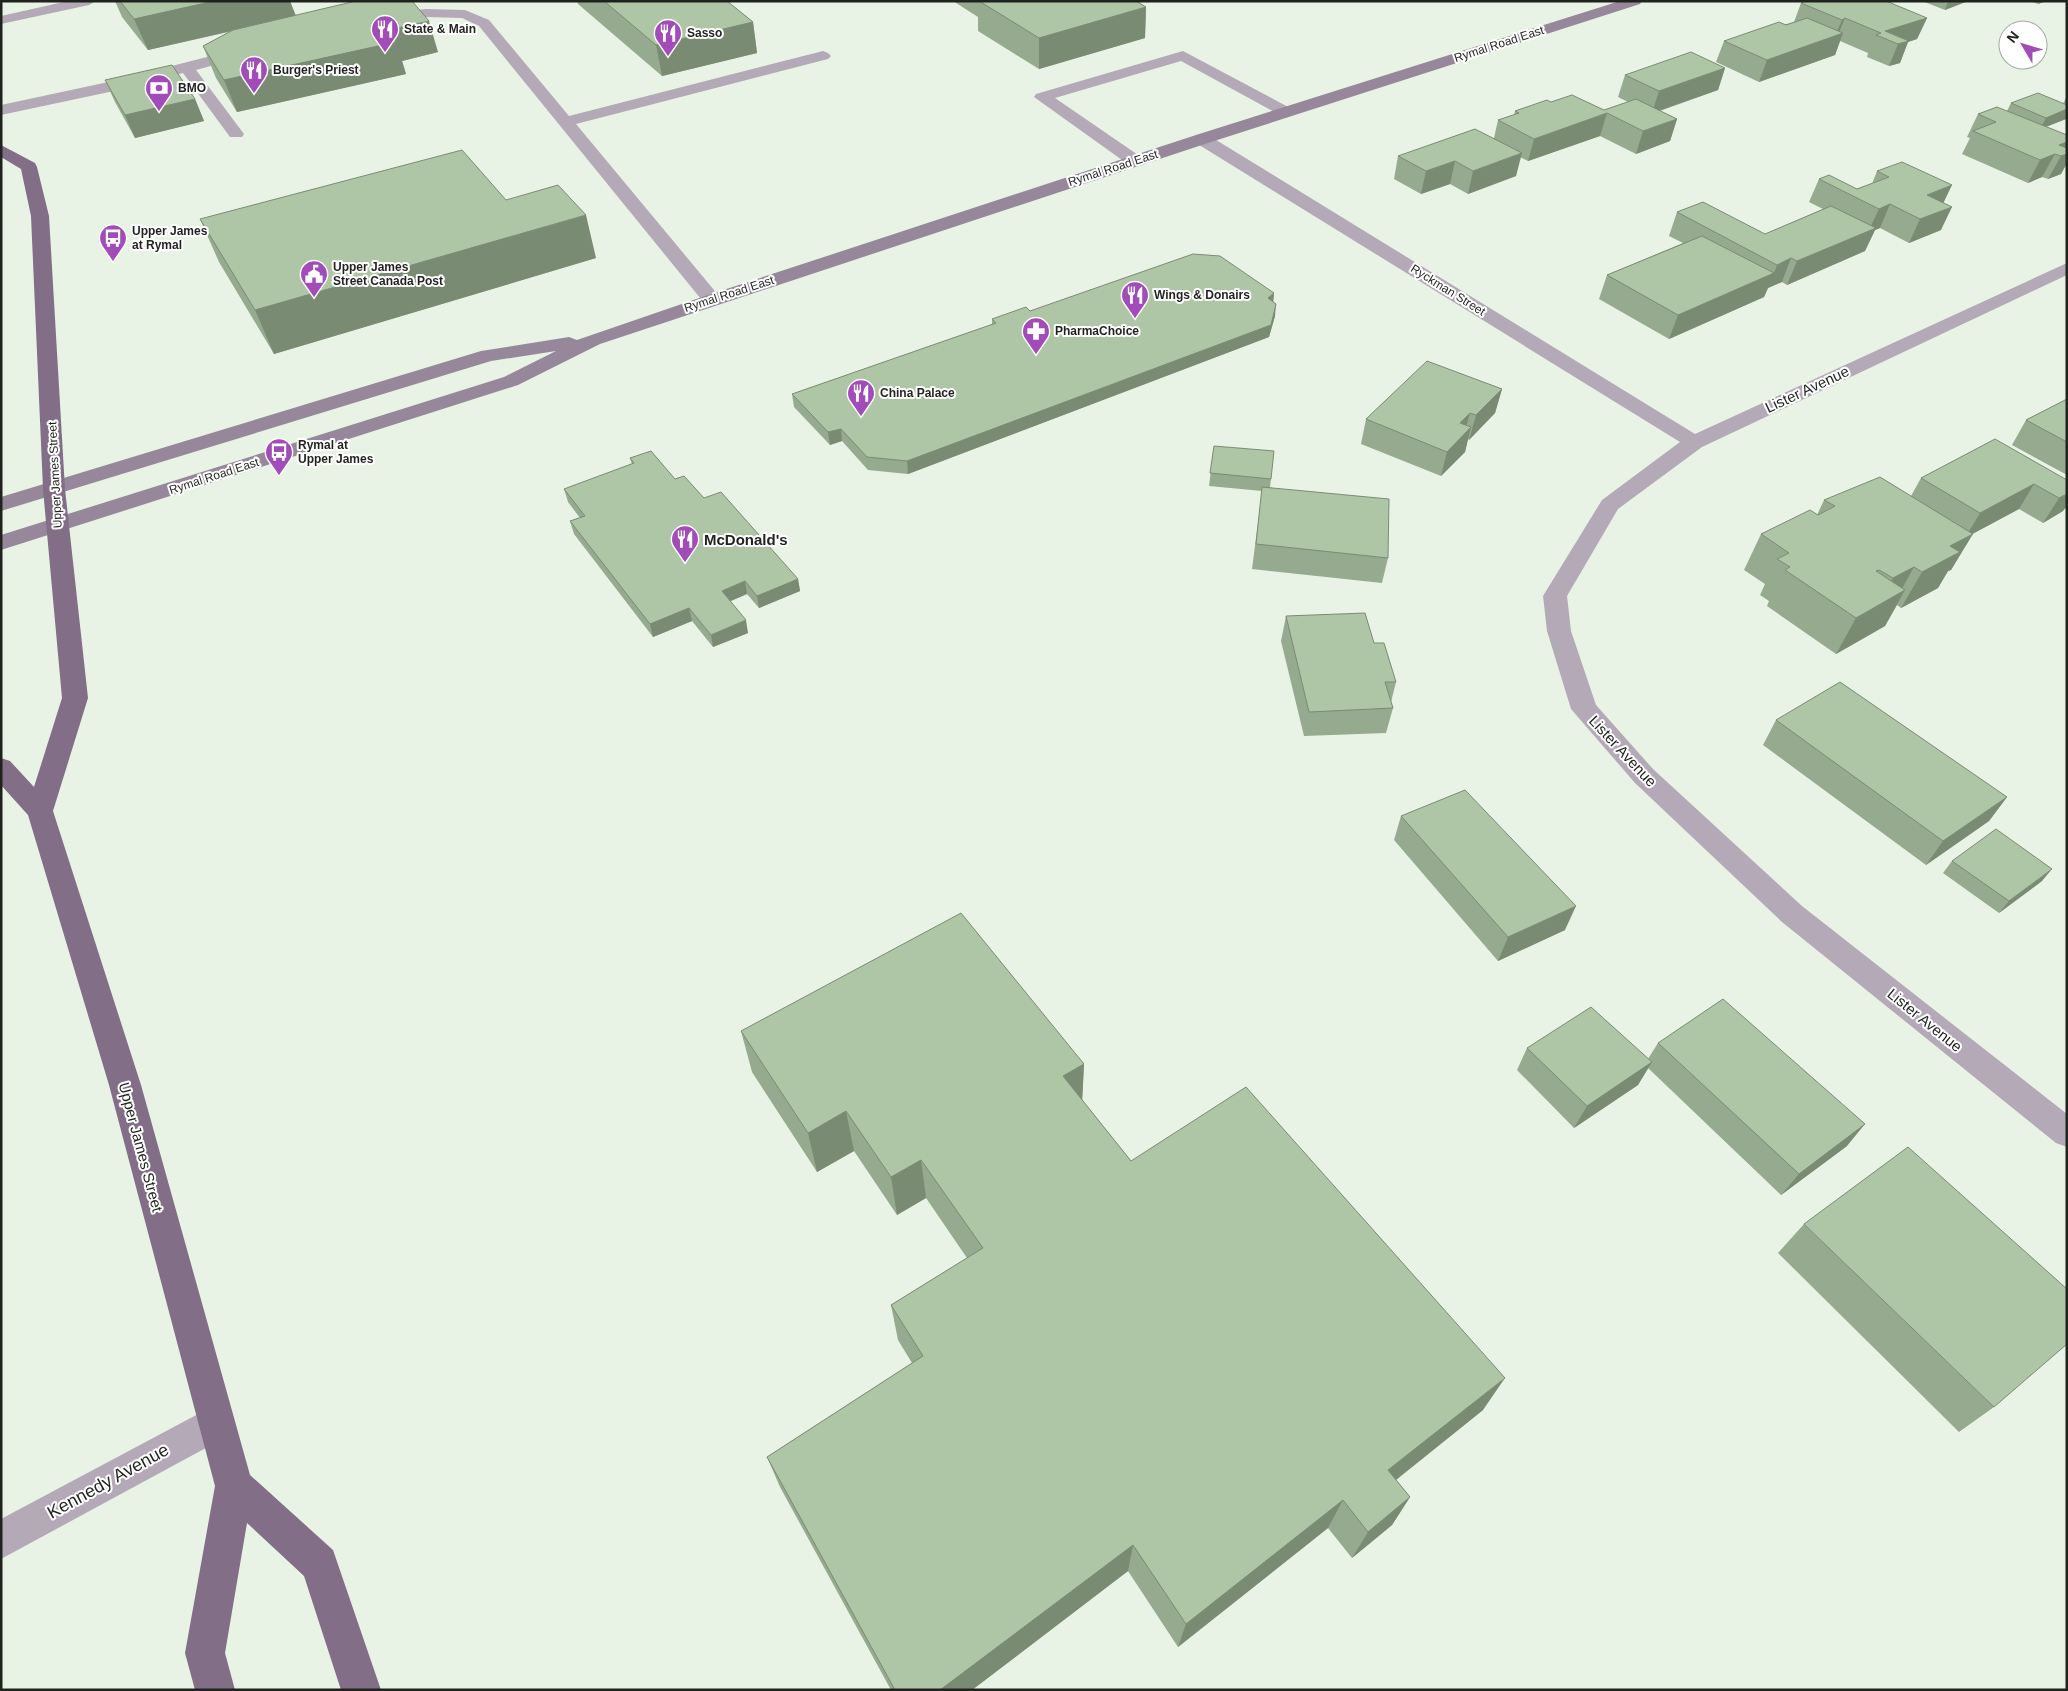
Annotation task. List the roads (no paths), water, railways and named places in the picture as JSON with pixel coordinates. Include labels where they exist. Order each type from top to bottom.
[{"type":"main road","name":"Rymal Road East","points":[[1,543],[511,381],[593,340],[1202,138],[1635,1]]},
{"type":"main road","name":"Upper James Street","points":[[1,150],[29,167],[40,216],[54,489],[75,698],[40,811]]},
{"type":"main road","name":"Rymal Road East","points":[[1,504],[488,355],[593,340]]},
{"type":"main road","name":"Upper James Street","points":[[1,768],[40,811],[124,1084],[215,1423],[234,1486],[205,1653],[215,1690]]},
{"type":"main road","points":[[234,1486],[319,1564],[361,1690]]},
{"type":"street","points":[[1,20],[89,1]]},
{"type":"street","points":[[367,21],[396,14],[426,13],[465,14],[484,23],[712,300]]},
{"type":"street","points":[[1,110],[187,68],[263,48]]},
{"type":"street","points":[[565,122],[823,56]]},
{"type":"street","points":[[1135,160],[1042,97],[1183,56],[1286,112]]},
{"type":"street","points":[[187,68],[236,134]]},
{"type":"street","name":"Ryckman Street","points":[[1202,138],[1694,442]]},
{"type":"street","name":"Lister Avenue","points":[[2067,268],[1694,442],[1610,505],[1555,596],[1559,631],[1584,709],[1644,776],[1792,914],[2067,1133]]},
{"type":"street","name":"Kennedy Avenue","points":[[1,1540],[215,1423]]},
{"type":"place","name":"State & Main","points":[[385,53]]},
{"type":"place","name":"Sasso","points":[[668,57]]},
{"type":"place","name":"Burger's Priest","points":[[254,94]]},
{"type":"place","name":"BMO","points":[[159,112]]},
{"type":"place","name":"Upper James at Rymal","points":[[113,262]]},
{"type":"place","name":"Upper James Street Canada Post","points":[[314,298]]},
{"type":"place","name":"Wings & Donairs","points":[[1135,319]]},
{"type":"place","name":"PharmaChoice","points":[[1036,355]]},
{"type":"place","name":"China Palace","points":[[861,417]]},
{"type":"place","name":"Rymal at Upper James","points":[[279,476]]},
{"type":"place","name":"McDonald's","points":[[685,563]]}]
